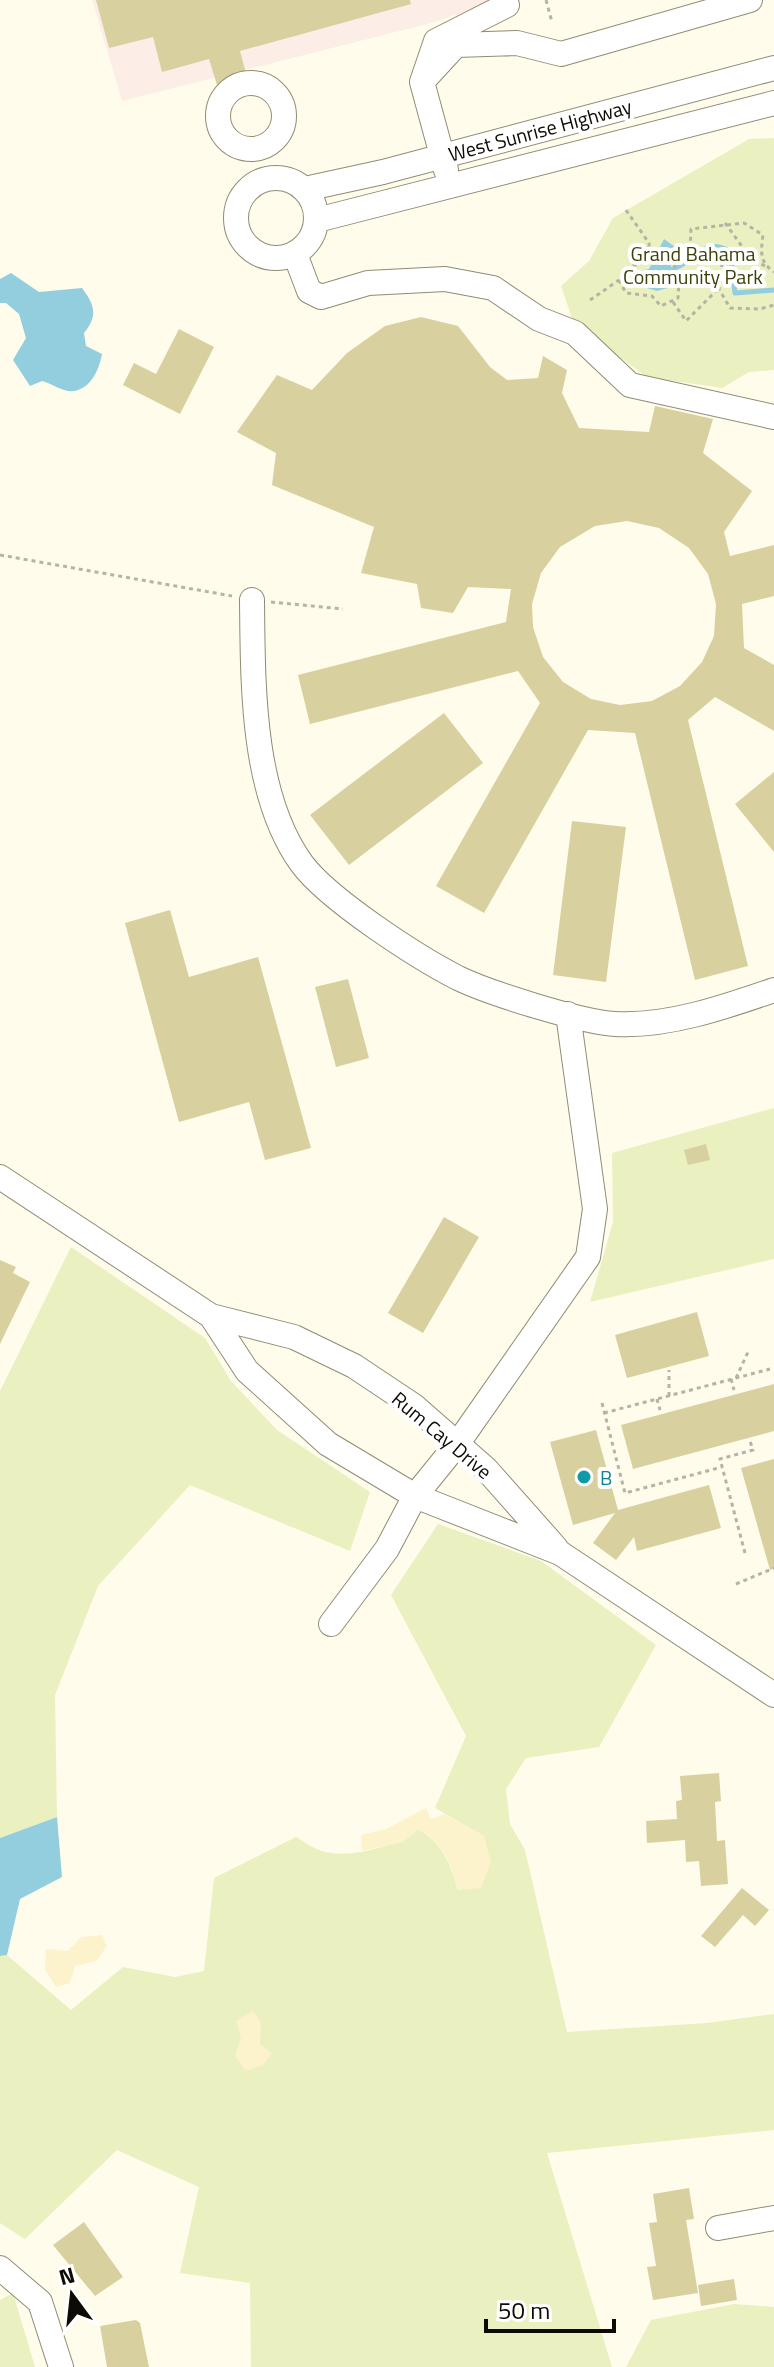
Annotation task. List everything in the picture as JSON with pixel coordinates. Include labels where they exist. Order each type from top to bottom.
[{"type":"street","points":[[422,82],[456,45],[517,43],[561,54],[750,0]]},
{"type":"street","points":[[511,3],[508,24],[517,43]]},
{"type":"street","points":[[451,184],[422,82],[436,41],[511,3]]},
{"type":"street","name":"West Sunrise Highway","points":[[305,189],[774,68]]},
{"type":"street","points":[[240,149],[268,146],[280,133],[285,116],[280,98],[266,86],[248,82],[231,88],[219,102],[216,120],[224,138],[240,149],[268,180],[305,189],[314,203],[317,220],[314,234],[295,254],[268,258],[244,243],[237,231],[238,204],[268,180]]},
{"type":"street","name":"West Sunrise Highway","points":[[317,220],[774,103]]},
{"type":"street","points":[[268,146],[268,180]]},
{"type":"street","points":[[295,254],[309,291],[321,297],[384,282],[445,279],[493,288],[539,319],[575,333],[630,385],[774,417]]},
{"type":"street","points":[[252,600],[253,687],[260,746],[273,803],[303,864],[359,916],[459,979],[568,1014],[616,1024],[701,1015],[774,990]]},
{"type":"street","points":[[331,1624],[387,1549],[415,1496],[458,1443],[588,1257],[595,1209],[568,1014]]},
{"type":"street","name":"Rum Cay Drive","points":[[0,1177],[211,1316],[294,1337],[354,1366],[414,1406],[458,1443],[560,1553]]},
{"type":"street","name":"Rum Cay Drive","points":[[211,1316],[247,1371],[328,1444],[415,1496],[560,1553],[774,1695]]},
{"type":"street","points":[[718,2228],[774,2218]]},
{"type":"street","points":[[0,2268],[40,2302],[61,2367]]},
{"type":"path","points":[[546,0],[552,22]]},
{"type":"path","points":[[626,210],[649,243],[649,262]]},
{"type":"path","points":[[725,223],[751,259],[774,272]]},
{"type":"path","points":[[590,300],[619,280],[631,266],[649,262],[674,264],[690,251],[691,229],[744,223],[763,235],[761,254],[766,267]]},
{"type":"path","points":[[735,246],[739,241]]},
{"type":"path","points":[[723,255],[719,289],[730,308],[760,309],[774,305]]},
{"type":"path","points":[[619,280],[626,293],[652,296],[661,306],[678,298],[674,264]]},
{"type":"path","points":[[673,302],[686,321],[719,289]]},
{"type":"path","points":[[0,555],[252,600],[343,609]]},
{"type":"path","points":[[734,1390],[734,1379],[749,1350]]},
{"type":"path","points":[[604,1413],[770,1369]]},
{"type":"path","points":[[669,1370],[669,1396]]},
{"type":"path","points":[[657,1399],[660,1410]]},
{"type":"path","points":[[602,1403],[625,1493],[722,1467]]},
{"type":"path","points":[[745,1553],[720,1459],[753,1450],[750,1441]]},
{"type":"path","points":[[736,1584],[774,1568]]},
{"type":"shaded area","points":[[92,0],[498,0],[435,22],[122,101]]},
{"type":"green space","name":"Grand Bahama Community Park","points":[[774,138],[774,370],[749,372],[722,388],[647,377],[574,324],[561,286],[589,261],[613,218],[749,139]]},
{"type":"green space","points":[[774,1108],[774,1259],[590,1302],[613,1222],[612,1153]]},
{"type":"green space","points":[[71,1247],[205,1338],[231,1381],[277,1430],[370,1492],[350,1551],[190,1485],[98,1586],[55,1695],[57,1817],[0,1838],[0,1391]]},
{"type":"green space","points":[[438,1524],[541,1561],[656,1645],[599,1747],[526,1758],[506,1789],[510,1824],[525,1850],[567,2032],[707,2023],[774,2014],[774,2130],[547,2153],[612,2367],[251,2367],[250,2283],[180,2273],[199,2187],[117,2150],[25,2239],[0,2223],[0,1956],[7,1955],[71,2010],[123,1967],[175,1977],[204,1971],[214,1878],[296,1837],[319,1850],[343,1854],[385,1846],[418,1829],[434,1841],[444,1855],[458,1890],[484,1836],[435,1808],[466,1736],[391,1595]]},
{"type":"green space","points":[[13,2293],[35,2367],[0,2367],[0,2300]]},
{"type":"green space","points":[[734,2304],[774,2307],[774,2367],[626,2367],[651,2320]]},
{"type":"sand","points":[[426,1808],[431,1819],[445,1814],[484,1836],[491,1862],[481,1888],[458,1890],[445,1855],[419,1829],[403,1842],[362,1851],[361,1835],[386,1829]]},
{"type":"sand","points":[[102,1935],[107,1946],[96,1961],[75,1966],[70,1983],[56,1987],[45,1970],[46,1949],[68,1951],[81,1937]]},
{"type":"sand","points":[[253,2011],[261,2022],[260,2044],[272,2053],[263,2065],[246,2071],[235,2056],[241,2038],[236,2021]]},
{"type":"water","points":[[664,239],[682,252],[671,263],[671,287],[657,291],[633,284],[635,272],[649,269]]},
{"type":"water","points":[[11,273],[39,292],[82,288],[93,310],[84,333],[86,346],[102,354],[95,374],[87,385],[75,391],[42,381],[30,386],[13,360],[26,338],[19,314],[6,303],[0,303],[0,279]]},
{"type":"water","points":[[57,1817],[62,1877],[20,1899],[7,1955],[0,1956],[0,1838]]},
{"type":"building","points":[[96,0],[410,0],[411,4],[240,51],[247,77],[217,85],[209,59],[162,72],[153,37],[109,48]]},
{"type":"building","points":[[421,317],[458,326],[490,367],[507,380],[538,378],[543,356],[567,370],[562,393],[579,428],[649,432],[655,406],[713,419],[703,453],[752,491],[724,532],[730,556],[774,545],[774,596],[742,604],[744,648],[774,665],[774,731],[715,697],[688,720],[748,966],[695,980],[635,733],[588,730],[484,913],[436,886],[540,703],[518,671],[310,724],[298,675],[506,622],[511,589],[468,587],[453,613],[421,608],[417,584],[361,573],[374,527],[272,485],[276,453],[237,432],[277,375],[312,390],[347,353],[385,326]],"holes":[[[627,521],[659,528],[689,548],[708,574],[716,604],[714,636],[702,662],[680,686],[652,701],[620,705],[591,699],[563,682],[543,657],[533,627],[532,604],[541,573],[560,547],[595,526]]]},
{"type":"building","points":[[179,329],[214,347],[180,414],[123,385],[134,363],[156,374]]},
{"type":"building","points":[[444,713],[483,763],[349,865],[310,815]]},
{"type":"building","points":[[774,772],[774,852],[735,804]]},
{"type":"building","points":[[572,821],[626,827],[606,982],[553,975]]},
{"type":"building","points":[[170,910],[189,977],[258,957],[311,1148],[265,1160],[249,1102],[179,1122],[125,923]]},
{"type":"building","points":[[348,979],[369,1058],[336,1067],[315,987]]},
{"type":"building","points":[[706,1144],[710,1160],[688,1165],[684,1150]]},
{"type":"building","points":[[444,1217],[479,1237],[423,1333],[388,1313]]},
{"type":"building","points":[[0,1260],[16,1267],[13,1273],[30,1282],[0,1344]]},
{"type":"building","points":[[697,1312],[709,1356],[627,1378],[615,1335]]},
{"type":"building","points":[[774,1384],[774,1431],[633,1469],[621,1425]]},
{"type":"building","points":[[596,1430],[618,1510],[709,1485],[721,1528],[637,1551],[634,1537],[616,1560],[593,1543],[615,1513],[573,1525],[550,1442]]},
{"type":"building","points":[[774,1459],[774,1569],[770,1570],[741,1468]]},
{"type":"building","points":[[719,1773],[721,1801],[715,1802],[717,1841],[725,1840],[728,1884],[701,1886],[699,1861],[686,1862],[685,1840],[647,1843],[646,1821],[677,1819],[676,1801],[682,1800],[680,1776]]},
{"type":"building","points":[[742,1888],[769,1910],[755,1926],[743,1915],[715,1947],[701,1936]]},
{"type":"building","points":[[689,2188],[694,2219],[686,2220],[698,2293],[653,2300],[647,2267],[656,2266],[649,2223],[657,2222],[653,2194]]},
{"type":"building","points":[[84,2222],[123,2277],[95,2296],[53,2245]]},
{"type":"building","points":[[734,2279],[737,2300],[701,2306],[698,2285]]},
{"type":"building","points":[[136,2320],[140,2323],[149,2367],[107,2367],[100,2326]]},
{"type":"waterway","points":[[670,270],[705,249],[720,247],[730,251],[735,293],[774,290]]},
{"type":"place","name":"B","points":[[584,1477]]}]
